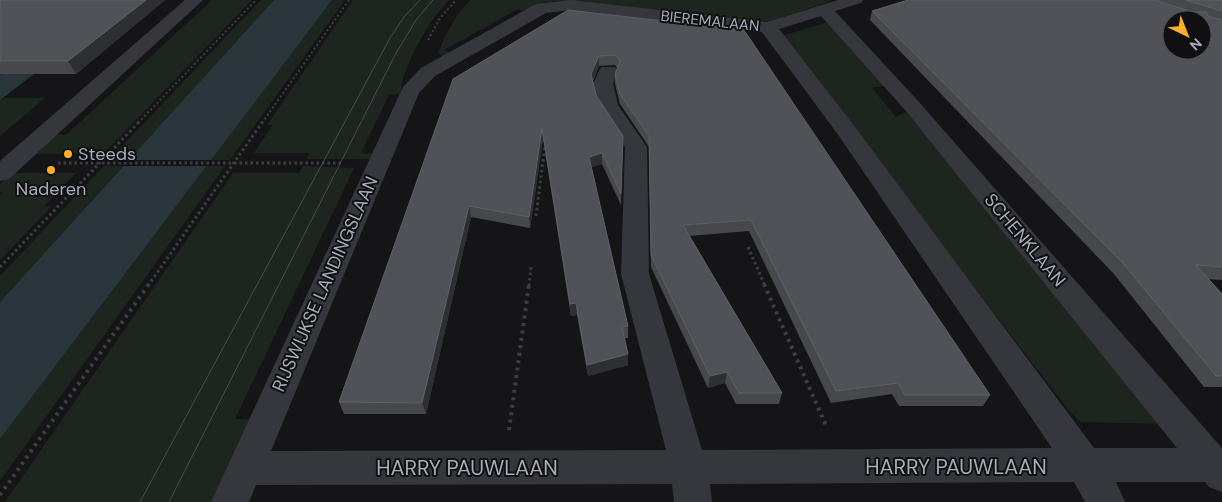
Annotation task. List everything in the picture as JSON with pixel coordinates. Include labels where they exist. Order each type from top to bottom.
[{"type":"street","points":[[0,174],[195,0]]},
{"type":"street","name":"BIEREMALAAN","points":[[428,72],[542,8],[571,5],[768,27],[855,0]]},
{"type":"street","name":"SCHENKLAAN","points":[[824,9],[912,106],[1220,469]]},
{"type":"street","points":[[768,27],[847,132],[1085,466],[1106,502]]},
{"type":"street","points":[[608,71],[603,84],[608,105],[636,147],[635,274],[691,485]]},
{"type":"street","name":"RIJSWIJKSE LANDINGSLAAN","points":[[230,502],[410,91],[428,72]]},
{"type":"street","name":"HARRY PAUWLAAN","points":[[244,468],[691,485],[844,468],[1085,466],[1220,469]]},
{"type":"path","points":[[0,267],[256,0]]},
{"type":"path","points":[[0,495],[349,0]]},
{"type":"path","points":[[536,216],[546,142]]},
{"type":"path","points":[[100,163],[379,163]]},
{"type":"path","points":[[748,247],[844,468]]},
{"type":"path","points":[[509,431],[530,266]]},
{"type":"shaded area","points":[[103,0],[99,24],[0,100],[0,75]]},
{"type":"shaded area","points":[[212,0],[252,0],[104,153],[34,154],[55,134],[66,135]]},
{"type":"shaded area","points":[[261,0],[274,0],[129,160],[109,160]]},
{"type":"shaded area","points":[[274,0],[332,0],[0,439],[0,302]]},
{"type":"shaded area","points":[[332,0],[345,0],[230,160],[210,160]]},
{"type":"shaded area","points":[[353,0],[449,0],[435,17],[417,45],[403,78],[400,94],[389,95],[361,153],[373,154],[371,159],[307,159],[310,153],[254,153],[273,125],[267,125]]},
{"type":"shaded area","points":[[471,0],[831,1],[770,21],[751,21],[562,1],[540,3],[524,11],[518,9],[444,50],[450,53],[442,57],[438,52],[448,31],[460,11]]},
{"type":"shaded area","points":[[828,22],[885,86],[872,88],[896,117],[906,112],[1166,424],[1081,422],[1070,412],[782,36]]},
{"type":"shaded area","points":[[3,98],[45,98],[0,136],[0,100]]},
{"type":"shaded area","points":[[104,166],[123,166],[0,302],[0,276]]},
{"type":"shaded area","points":[[206,166],[225,166],[0,481],[0,439]]},
{"type":"shaded area","points":[[303,166],[354,168],[235,419],[252,419],[215,502],[5,502],[233,173],[299,173]]},
{"type":"shaded area","points":[[12,173],[76,173],[44,206],[52,206],[0,260],[0,196],[3,193],[0,192],[0,184]]},
{"type":"pier","points":[[125,160],[214,160],[209,166],[120,166]]},
{"type":"building","points":[[0,0],[146,0],[68,61],[0,61]]},
{"type":"building","points":[[908,0],[1158,0],[1186,10],[1162,10],[1162,60],[1212,60],[1212,17],[1222,20],[1222,267],[1196,265],[1222,294],[1222,376],[1216,376],[1122,262],[872,11]]},
{"type":"building","points":[[1186,0],[1222,0],[1222,11]]},
{"type":"building","points":[[568,10],[744,30],[990,395],[905,395],[898,383],[836,391],[751,220],[683,225],[782,393],[739,393],[727,372],[710,376],[651,255],[649,136],[620,94],[615,74],[620,61],[615,55],[599,56],[591,74],[596,95],[623,136],[621,194],[602,153],[589,157],[628,326],[622,327],[628,354],[587,365],[576,303],[570,304],[542,128],[529,217],[469,206],[422,403],[339,402],[453,79]]},
{"type":"tram line","points":[[140,502],[390,38],[404,17],[420,0]]},
{"type":"tram line","points":[[169,502],[395,55],[416,20],[433,0]]},
{"type":"place","name":"Steeds","points":[[68,154]]},
{"type":"place","name":"Naderen","points":[[51,170]]}]
